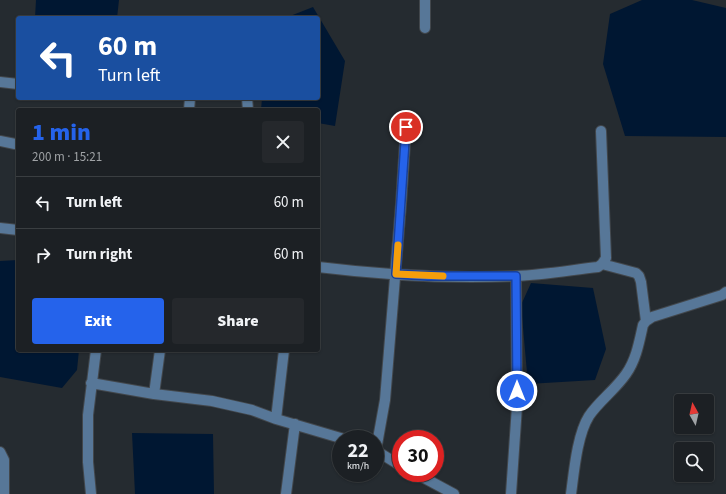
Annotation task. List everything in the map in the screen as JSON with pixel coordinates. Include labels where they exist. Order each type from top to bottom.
[{"type":"street","points":[[425,0],[425,28]]},
{"type":"street","points":[[0,82],[16,84]]},
{"type":"street","points":[[379,430],[385,400],[396,274],[406,127]]},
{"type":"street","points":[[320,267],[354,272],[428,276],[516,276],[598,267],[606,258],[601,131]]},
{"type":"street","points":[[0,141],[15,144]]},
{"type":"street","points":[[0,228],[16,230]]},
{"type":"street","points":[[602,264],[636,272],[641,282],[646,321]]},
{"type":"street","points":[[511,494],[517,406],[516,276]]},
{"type":"street","points":[[571,494],[584,426],[590,416],[626,375],[635,358],[643,325],[646,321],[652,317],[722,295],[726,292]]},
{"type":"street","points":[[91,494],[88,462],[88,415],[96,352]]},
{"type":"street","points":[[154,394],[160,352]]},
{"type":"street","points":[[276,419],[284,352]]},
{"type":"street","points":[[91,383],[154,394],[212,401],[252,410],[276,419],[332,435]]},
{"type":"street","points":[[286,494],[295,424]]},
{"type":"street","points":[[0,452],[4,460],[4,494]]},
{"type":"street","points":[[432,482],[454,494]]},
{"type":"water","points":[[36,0],[119,0],[117,16],[35,16]]},
{"type":"water","points":[[642,0],[692,0],[726,8],[726,137],[625,136],[603,64],[610,14]]},
{"type":"water","points":[[313,7],[318,16],[290,16]]},
{"type":"water","points":[[320,19],[345,61],[335,126],[320,123],[320,108],[261,108],[262,100],[320,100]]},
{"type":"water","points":[[16,260],[16,352],[79,352],[77,370],[62,388],[0,377],[0,261]]},
{"type":"water","points":[[531,283],[593,288],[606,349],[595,380],[528,384],[521,305]]},
{"type":"water","points":[[132,433],[213,434],[214,494],[135,494]]},
{"type":"slow traffic","points":[[398,245],[396,274],[443,276]]},
{"type":"route","points":[[406,127],[396,274],[428,276],[516,276],[517,391]]}]
